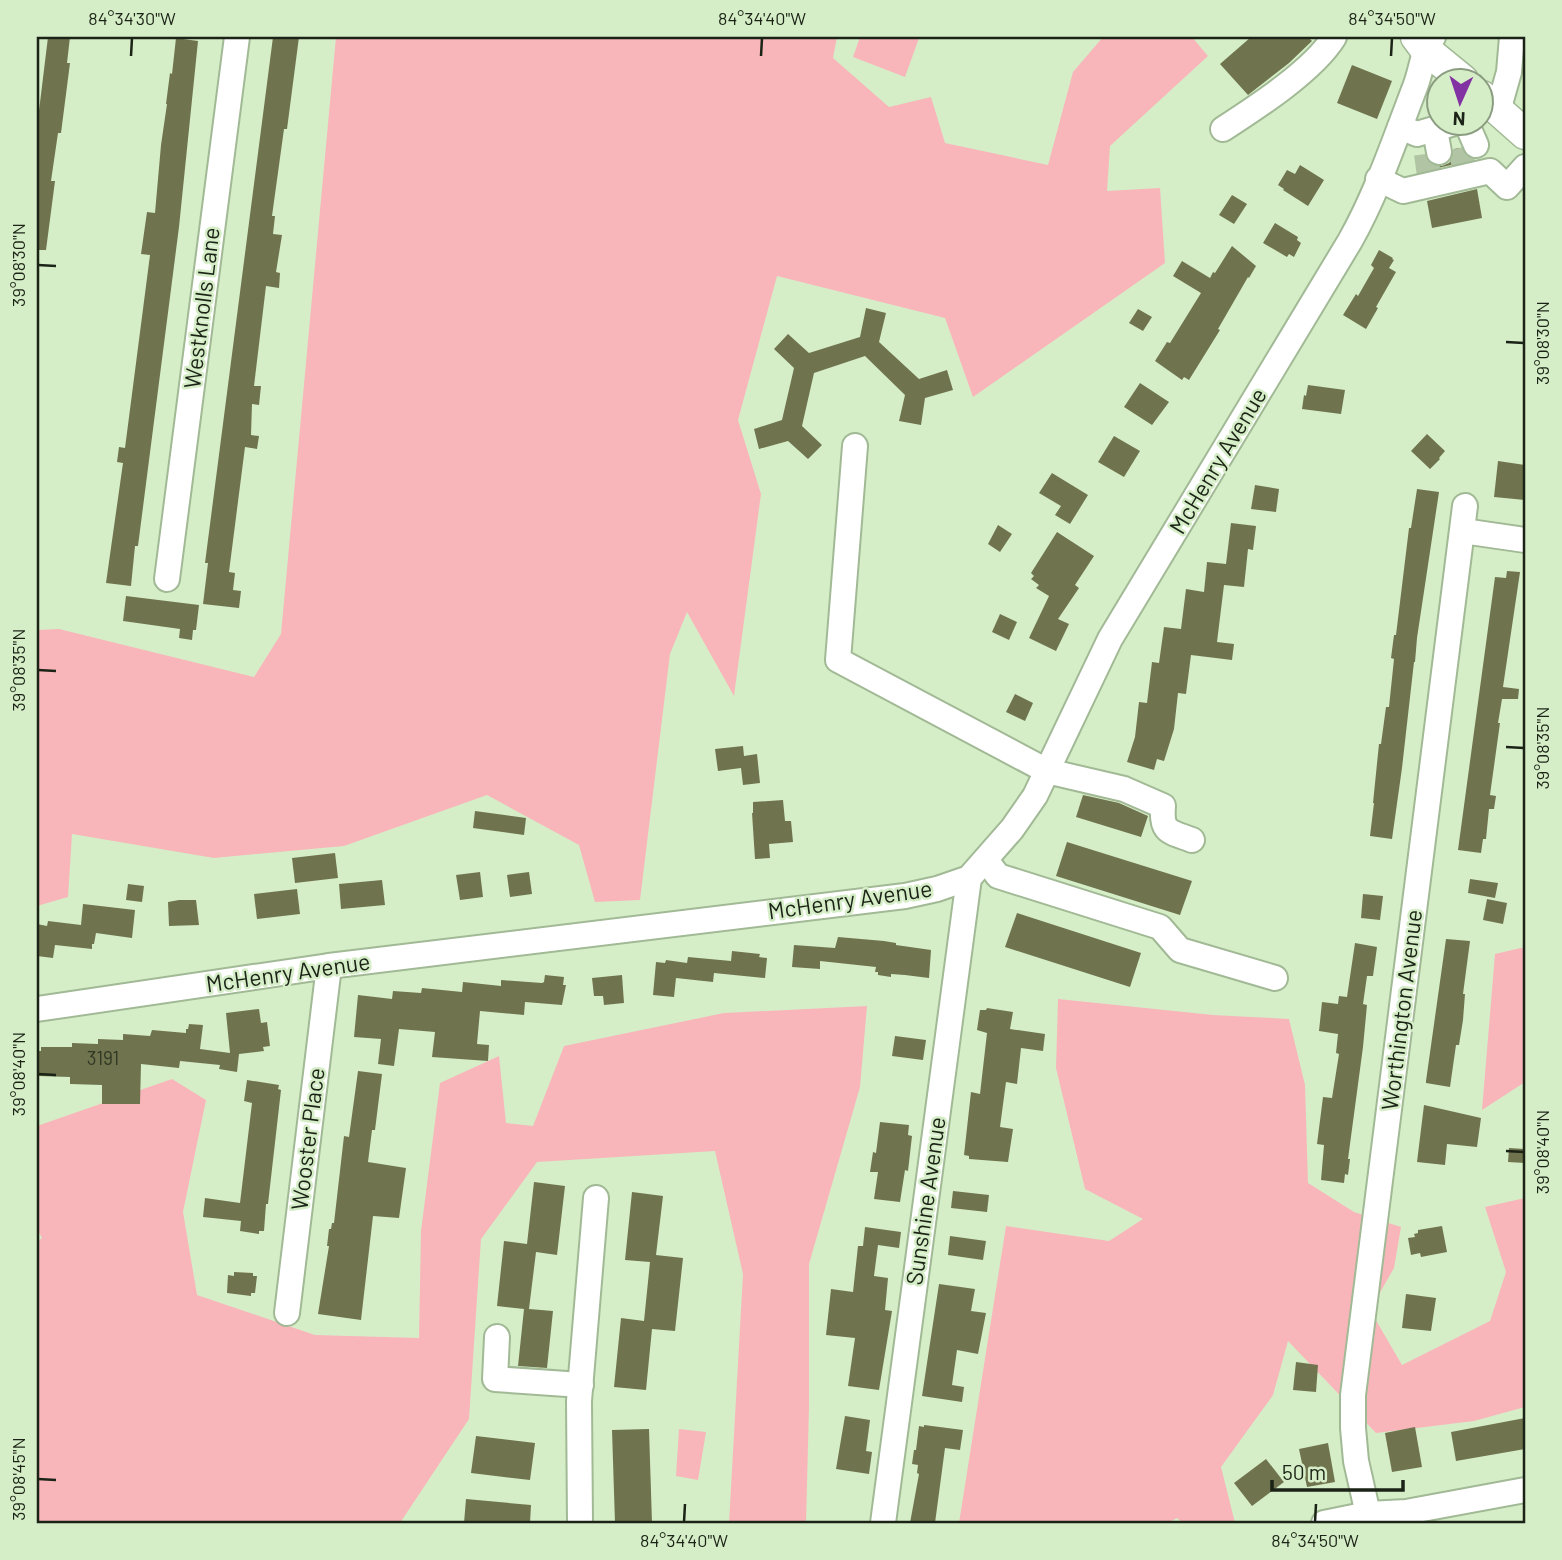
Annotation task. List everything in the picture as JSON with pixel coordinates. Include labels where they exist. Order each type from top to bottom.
[{"type":"main road","points":[[1425,41],[1449,66]]},
{"type":"main road","points":[[1496,109],[1525,134]]},
{"type":"street","name":"Westknolls Lane","points":[[167,579],[237,37]]},
{"type":"street","points":[[1223,129],[1308,67],[1334,37]]},
{"type":"street","points":[[1496,94],[1509,72],[1512,37]]},
{"type":"street","name":"McHenry Avenue","points":[[37,1009],[329,966],[905,896],[937,889],[977,869],[1012,829],[1035,796],[1111,639],[1350,241],[1378,179],[1450,153],[1417,83],[1425,41]]},
{"type":"street","points":[[1378,179],[1404,191],[1450,153],[1507,187],[1525,167]]},
{"type":"street","points":[[855,446],[838,660],[1047,771],[1124,789],[1163,806],[1162,823],[1166,830],[1192,840]]},
{"type":"street","name":"Worthington Avenue","points":[[1368,1514],[1356,1461],[1353,1395],[1465,506]]},
{"type":"street","points":[[1463,531],[1525,540]]},
{"type":"street","points":[[977,869],[1160,927],[1180,950],[1275,978]]},
{"type":"street","name":"Sunshine Avenue","points":[[883,1523],[977,869]]},
{"type":"street","name":"Wooster Place","points":[[287,1312],[329,966]]},
{"type":"street","points":[[580,1523],[581,1385],[596,1198]]},
{"type":"street","points":[[497,1337],[495,1378],[581,1385]]},
{"type":"street","points":[[1324,1523],[1368,1514],[1405,1512],[1525,1490]]},
{"type":"shaded area","points":[[336,37],[837,37],[833,58],[889,107],[931,97],[945,143],[1048,165],[1073,72],[1103,37],[1192,37],[1208,56],[1110,146],[1107,191],[1160,188],[1165,263],[973,397],[945,318],[777,276],[738,420],[761,494],[734,696],[687,612],[670,654],[640,900],[595,902],[579,845],[487,795],[344,846],[214,858],[72,834],[68,897],[37,906],[37,630],[59,629],[254,677],[281,634]]},
{"type":"shaded area","points":[[860,37],[919,38],[905,77],[853,57]]},
{"type":"shaded area","points":[[1525,947],[1525,1082],[1482,1110],[1495,954]]},
{"type":"shaded area","points":[[1058,999],[1213,1015],[1289,1019],[1305,1085],[1308,1183],[1354,1212],[1401,1227],[1394,1268],[1370,1310],[1402,1365],[1490,1321],[1506,1272],[1485,1207],[1525,1198],[1525,1407],[1474,1421],[1376,1433],[1288,1341],[1273,1395],[1221,1467],[1235,1523],[1183,1523],[1177,1518],[1168,1523],[959,1523],[1006,1226],[1109,1241],[1143,1219],[1085,1189],[1056,1068]]},
{"type":"shaded area","points":[[867,1006],[860,1087],[809,1264],[806,1523],[729,1523],[743,1274],[715,1151],[537,1162],[481,1239],[469,1419],[400,1523],[37,1523],[37,1242],[42,1238],[37,1229],[37,1126],[172,1079],[206,1100],[183,1212],[197,1295],[315,1335],[419,1338],[421,1231],[440,1083],[499,1056],[506,1123],[533,1126],[564,1046],[724,1013]]},
{"type":"shaded area","points":[[679,1429],[706,1432],[698,1480],[676,1476]]},
{"type":"building","points":[[48,37],[70,37],[67,63],[70,63],[61,133],[58,133],[51,181],[55,181],[46,250],[37,250],[37,127]]},
{"type":"building","points":[[273,37],[299,37],[272,216],[275,216],[273,234],[282,235],[276,272],[280,273],[279,288],[266,286],[254,386],[261,386],[259,405],[252,404],[251,435],[259,436],[257,449],[245,447],[229,572],[235,573],[233,590],[241,591],[239,608],[203,604],[208,563],[205,563]]},
{"type":"building","points":[[1251,37],[1308,37],[1312,41],[1248,95],[1220,64]]},
{"type":"building","points":[[176,38],[198,41],[179,227],[131,586],[106,583],[123,463],[117,462],[119,447],[125,448],[150,255],[141,254],[147,212],[155,213],[161,145]]},
{"type":"building","points":[[1352,65],[1392,81],[1377,119],[1337,103]]},
{"type":"building","points":[[1461,148],[1473,160],[1420,172],[1418,156],[1424,155],[1433,166],[1442,166],[1453,158],[1454,149]]},
{"type":"building","points":[[1300,165],[1324,180],[1308,206],[1278,185],[1287,170],[1295,174]]},
{"type":"building","points":[[1477,189],[1482,218],[1432,228],[1427,201]]},
{"type":"building","points":[[1232,195],[1247,204],[1234,224],[1219,215]]},
{"type":"building","points":[[1275,223],[1298,237],[1297,240],[1301,243],[1294,257],[1289,254],[1287,257],[1263,243]]},
{"type":"building","points":[[1232,246],[1256,266],[1189,380],[1184,377],[1182,380],[1155,361],[1167,342],[1170,343],[1201,293],[1173,276],[1182,261],[1210,278]]},
{"type":"building","points":[[1379,250],[1393,258],[1389,268],[1396,272],[1366,329],[1343,315],[1374,268],[1371,265]]},
{"type":"building","points":[[866,308],[886,313],[879,342],[919,379],[947,370],[953,390],[925,398],[921,425],[899,421],[905,395],[865,356],[814,373],[802,426],[822,445],[808,459],[788,441],[759,449],[754,429],[782,420],[794,368],[774,349],[788,334],[809,353],[860,337]]},
{"type":"building","points":[[1138,309],[1152,317],[1143,331],[1129,323]]},
{"type":"building","points":[[1140,383],[1169,402],[1152,425],[1124,407]]},
{"type":"building","points":[[1308,385],[1345,390],[1341,414],[1302,409]]},
{"type":"building","points":[[1427,434],[1445,451],[1430,469],[1411,451]]},
{"type":"building","points":[[1114,436],[1140,451],[1124,477],[1098,462]]},
{"type":"building","points":[[1498,461],[1525,465],[1525,500],[1494,497]]},
{"type":"building","points":[[1052,473],[1088,495],[1070,524],[1055,515],[1061,506],[1039,493]]},
{"type":"building","points":[[1255,485],[1279,489],[1276,512],[1251,509]]},
{"type":"building","points":[[1417,489],[1439,492],[1417,638],[1392,839],[1370,836],[1379,744],[1386,707],[1389,707],[1394,659],[1391,658]]},
{"type":"building","points":[[1231,523],[1256,526],[1253,550],[1248,549],[1244,587],[1224,585],[1217,642],[1234,644],[1232,660],[1191,655],[1186,694],[1178,693],[1174,729],[1164,761],[1157,759],[1154,770],[1127,762],[1135,737],[1139,702],[1147,703],[1152,662],[1159,663],[1164,627],[1181,629],[1186,589],[1204,592],[1207,562],[1226,564]]},
{"type":"building","points":[[998,525],[1012,534],[1000,552],[988,544]]},
{"type":"building","points":[[1057,532],[1094,556],[1075,585],[1079,588],[1058,619],[1069,624],[1056,651],[1029,638],[1049,596],[1036,588],[1039,585],[1031,579],[1034,576],[1031,573]]},
{"type":"building","points":[[1507,571],[1520,572],[1503,687],[1519,689],[1518,699],[1502,699],[1490,795],[1496,796],[1494,809],[1489,809],[1486,839],[1483,839],[1481,853],[1458,850],[1495,577],[1506,578]]},
{"type":"building","points":[[126,596],[199,605],[192,640],[179,638],[180,629],[123,621]]},
{"type":"building","points":[[1000,614],[1017,622],[1009,640],[992,632]]},
{"type":"building","points":[[1015,694],[1033,703],[1025,721],[1006,712]]},
{"type":"building","points":[[743,746],[744,756],[757,754],[760,783],[743,785],[741,768],[718,771],[715,749]]},
{"type":"building","points":[[1083,795],[1119,803],[1148,816],[1141,837],[1076,817]]},
{"type":"building","points":[[783,800],[785,821],[791,821],[793,842],[769,844],[770,858],[755,859],[753,802]]},
{"type":"building","points":[[475,811],[526,818],[524,835],[473,828]]},
{"type":"building","points":[[1067,842],[1192,881],[1180,915],[1056,876]]},
{"type":"building","points":[[335,853],[338,878],[295,883],[292,858]]},
{"type":"building","points":[[480,872],[483,897],[460,900],[456,875]]},
{"type":"building","points":[[529,872],[532,894],[510,897],[507,875]]},
{"type":"building","points":[[1470,879],[1498,883],[1495,898],[1468,893]]},
{"type":"building","points":[[382,880],[385,905],[341,909],[339,884]]},
{"type":"building","points":[[128,884],[144,886],[142,902],[126,900]]},
{"type":"building","points":[[297,889],[300,914],[257,919],[254,894]]},
{"type":"building","points":[[1363,894],[1383,896],[1380,920],[1361,918]]},
{"type":"building","points":[[1487,899],[1507,903],[1503,924],[1483,920]]},
{"type":"building","points":[[196,900],[199,925],[169,926],[168,902]]},
{"type":"building","points":[[83,904],[135,910],[132,938],[96,933],[92,949],[55,945],[53,958],[37,956],[37,924],[47,926],[48,921],[81,925]]},
{"type":"building","points":[[1017,913],[1141,953],[1130,987],[1005,947]]},
{"type":"building","points":[[838,937],[884,941],[931,950],[929,978],[878,975],[878,972],[875,972],[876,967],[820,961],[820,969],[792,967],[794,945],[835,948]]},
{"type":"building","points":[[1446,939],[1470,941],[1463,994],[1463,1020],[1459,1045],[1456,1045],[1450,1087],[1426,1083]]},
{"type":"building","points":[[1355,943],[1377,947],[1373,976],[1367,976],[1363,1004],[1367,1005],[1363,1047],[1348,1175],[1345,1174],[1344,1183],[1321,1180],[1324,1145],[1317,1144],[1323,1097],[1332,1098],[1339,1054],[1336,1053],[1338,1034],[1319,1031],[1322,1002],[1338,1004],[1339,996],[1347,997]]},
{"type":"building","points":[[732,951],[760,954],[759,957],[767,958],[765,978],[714,973],[713,982],[676,978],[674,997],[653,995],[656,962],[665,963],[666,960],[687,963],[688,957],[731,961]]},
{"type":"building","points":[[545,975],[564,977],[563,985],[566,985],[562,1005],[525,1002],[524,1015],[480,1011],[477,1044],[489,1045],[488,1061],[432,1057],[435,1032],[399,1029],[394,1066],[378,1064],[381,1039],[354,1037],[358,995],[392,999],[393,991],[421,993],[422,988],[462,992],[463,982],[501,986],[501,980],[542,983]]},
{"type":"building","points":[[622,975],[624,1003],[604,1005],[603,996],[594,996],[592,978]]},
{"type":"building","points":[[987,1008],[1013,1012],[1010,1029],[1045,1034],[1043,1051],[1021,1048],[1017,1084],[1006,1082],[1000,1127],[1013,1129],[1008,1162],[969,1159],[969,1156],[964,1155],[971,1092],[980,1094],[987,1033],[977,1030],[980,1010]]},
{"type":"building","points":[[259,1009],[261,1023],[267,1022],[270,1046],[263,1047],[264,1051],[239,1054],[237,1072],[219,1069],[220,1065],[180,1061],[179,1068],[141,1064],[140,1104],[102,1104],[102,1085],[70,1084],[70,1077],[38,1076],[38,1051],[41,1051],[41,1047],[72,1047],[72,1043],[98,1044],[98,1039],[123,1040],[123,1034],[150,1036],[152,1030],[186,1033],[189,1024],[203,1025],[200,1049],[230,1053],[226,1013]]},
{"type":"building","points":[[895,1036],[926,1040],[923,1060],[892,1056]]},
{"type":"building","points":[[358,1071],[382,1074],[368,1162],[406,1168],[399,1218],[373,1216],[361,1320],[318,1314],[329,1246],[329,1229],[334,1223],[344,1136],[349,1137]]},
{"type":"building","points":[[247,1080],[279,1085],[278,1089],[281,1090],[264,1231],[259,1231],[259,1234],[240,1231],[241,1221],[203,1217],[205,1198],[240,1203],[252,1103],[244,1101]]},
{"type":"building","points":[[1424,1105],[1481,1118],[1477,1147],[1447,1144],[1445,1165],[1417,1162]]},
{"type":"building","points":[[880,1122],[909,1125],[908,1135],[912,1136],[908,1171],[905,1170],[900,1202],[874,1199],[878,1172],[870,1172],[873,1152],[876,1153]]},
{"type":"building","points":[[1509,1148],[1525,1149],[1525,1163],[1508,1162]]},
{"type":"building","points":[[534,1182],[565,1186],[557,1255],[536,1252],[529,1309],[553,1311],[547,1368],[518,1366],[524,1309],[497,1306],[504,1241],[527,1244]]},
{"type":"building","points":[[953,1191],[989,1195],[987,1212],[951,1208]]},
{"type":"building","points":[[632,1192],[663,1196],[656,1255],[683,1258],[675,1331],[652,1329],[646,1390],[614,1387],[621,1318],[644,1321],[650,1262],[625,1260]]},
{"type":"building","points":[[1442,1226],[1447,1252],[1421,1257],[1420,1253],[1411,1255],[1408,1238],[1415,1237],[1414,1234],[1418,1233],[1418,1230]]},
{"type":"building","points":[[865,1227],[901,1232],[899,1248],[878,1245],[874,1276],[888,1278],[885,1310],[892,1311],[879,1390],[848,1386],[855,1338],[826,1335],[831,1289],[853,1292],[858,1246],[863,1246]]},
{"type":"building","points":[[950,1236],[986,1241],[983,1260],[948,1255]]},
{"type":"building","points":[[234,1272],[253,1273],[253,1276],[257,1276],[255,1293],[251,1293],[251,1296],[227,1293],[228,1275],[234,1276]]},
{"type":"building","points":[[939,1284],[975,1289],[971,1311],[986,1313],[978,1354],[957,1350],[952,1385],[964,1387],[962,1402],[922,1396]]},
{"type":"building","points":[[1406,1294],[1436,1298],[1431,1331],[1402,1328]]},
{"type":"building","points":[[1296,1362],[1318,1365],[1316,1392],[1293,1390]]},
{"type":"building","points":[[845,1416],[870,1420],[866,1451],[872,1452],[869,1474],[836,1469]]},
{"type":"building","points":[[1525,1418],[1525,1449],[1456,1461],[1451,1432]]},
{"type":"building","points":[[919,1426],[963,1430],[960,1450],[945,1448],[935,1523],[910,1523],[919,1474],[918,1465],[912,1464],[914,1450]]},
{"type":"building","points":[[1415,1427],[1422,1467],[1392,1472],[1385,1433]]},
{"type":"building","points":[[649,1429],[652,1523],[615,1523],[612,1430]]},
{"type":"building","points":[[476,1436],[535,1443],[530,1480],[471,1473]]},
{"type":"building","points":[[1328,1443],[1335,1482],[1307,1487],[1299,1449]]},
{"type":"building","points":[[1266,1459],[1284,1482],[1252,1506],[1234,1483]]},
{"type":"building","points":[[466,1499],[531,1505],[530,1523],[464,1523]]},
{"type":"tunnel","points":[[1459,148],[1465,169]]},
{"type":"tunnel","points":[[1426,154],[1429,176]]}]
